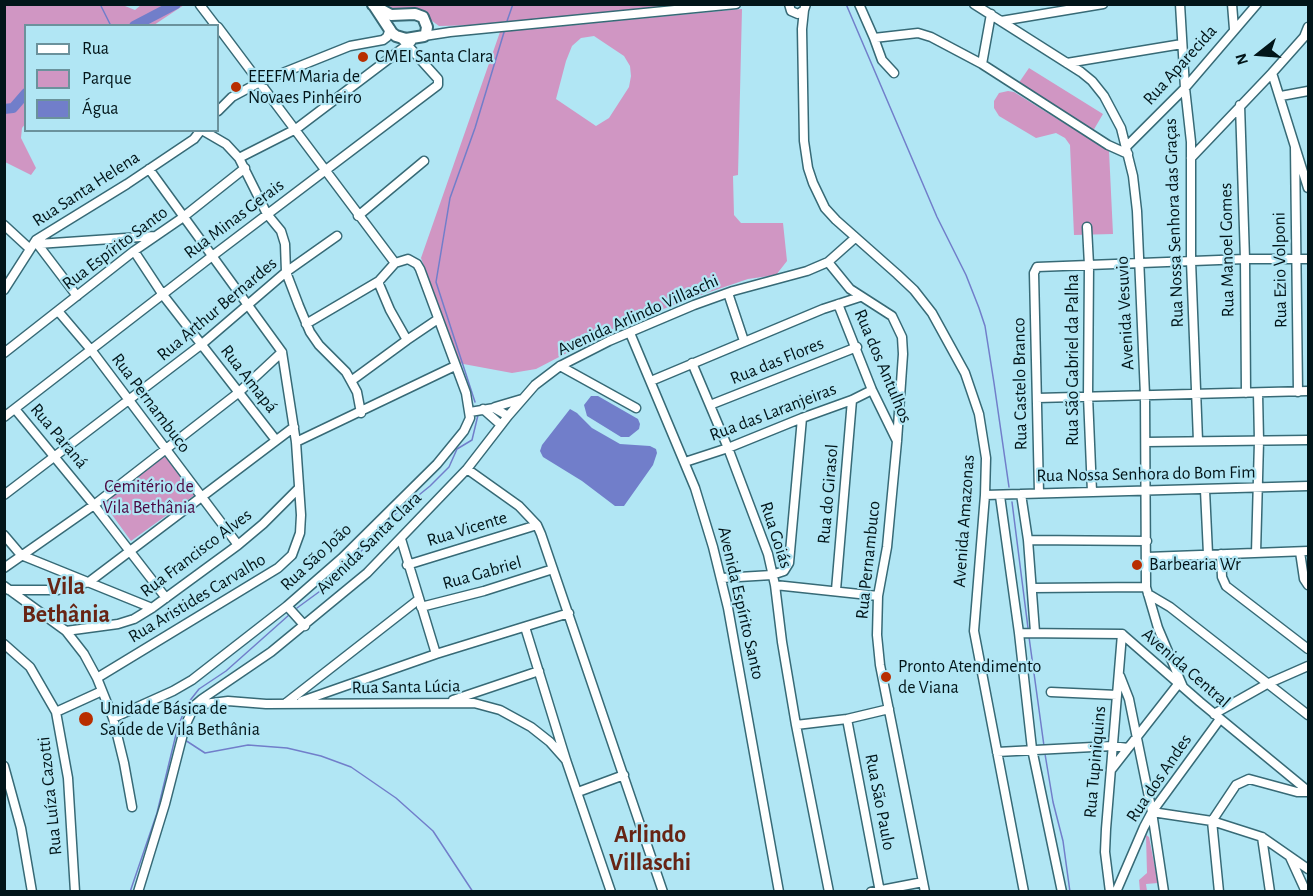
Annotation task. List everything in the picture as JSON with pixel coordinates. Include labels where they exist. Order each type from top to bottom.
[{"type":"main road","points":[[373,5],[382,12],[399,16],[415,14],[423,17],[427,27],[412,39],[390,29],[373,5]]},
{"type":"main road","points":[[390,29],[399,16]]},
{"type":"street","points":[[239,158],[296,129],[412,39],[450,32],[736,4]]},
{"type":"street","points":[[860,4],[882,60],[894,73]]},
{"type":"street","name":"Avenida Vesuvio","points":[[974,4],[1092,81],[1104,96],[1121,128],[1136,192],[1140,263],[1145,395],[1147,590],[1166,649],[1181,685]]},
{"type":"street","points":[[1001,21],[1103,4]]},
{"type":"street","name":"Rua Nossa Senhora das Graças","points":[[1180,4],[1191,142],[1191,261],[1198,441]]},
{"type":"street","points":[[1232,4],[1234,30]]},
{"type":"street","name":"Rua Aparecida","points":[[1127,150],[1185,88],[1257,4]]},
{"type":"street","points":[[200,5],[215,24]]},
{"type":"street","points":[[789,7],[800,13],[806,6]]},
{"type":"street","name":"Avenida Amazonas","points":[[806,6],[802,29],[804,141],[808,168],[818,196],[825,208],[914,290],[932,313],[955,352],[973,393],[984,435],[985,495],[974,631],[1024,891]]},
{"type":"street","name":"Avenida Amazonas","points":[[789,7],[802,29]]},
{"type":"street","points":[[982,64],[991,15]]},
{"type":"street","points":[[423,17],[440,29],[450,32]]},
{"type":"street","points":[[1191,158],[1239,105],[1272,73],[1304,37],[1308,27]]},
{"type":"street","points":[[219,29],[395,263]]},
{"type":"street","points":[[219,110],[232,97],[260,82],[350,46],[383,40],[390,29]]},
{"type":"street","points":[[873,38],[918,33],[925,35],[982,64],[1108,145],[1127,150]]},
{"type":"street","name":"Rua Minas Gerais","points":[[4,417],[438,85],[438,79],[412,39]]},
{"type":"street","points":[[1067,63],[1182,44]]},
{"type":"street","points":[[1272,73],[1308,188]]},
{"type":"street","points":[[1281,96],[1308,91]]},
{"type":"street","name":"Rua Manoel Gomes","points":[[1239,105],[1245,259],[1246,393]]},
{"type":"street","name":"Rua Santa Helena","points":[[4,290],[34,245],[194,139],[199,132]]},
{"type":"street","points":[[205,132],[226,144],[239,158],[267,214],[284,238],[286,272],[306,324],[319,345],[346,372],[357,392],[361,413]]},
{"type":"street","name":"Rua Ezio Volponi","points":[[1295,147],[1298,392]]},
{"type":"street","points":[[358,216],[424,160]]},
{"type":"street","name":"Rua Espírito Santo","points":[[4,353],[245,168]]},
{"type":"street","points":[[4,568],[94,505],[238,393],[282,352],[182,218],[149,169]]},
{"type":"street","points":[[4,225],[34,245],[77,296]]},
{"type":"street","name":"Rua São Gabriel da Palha","points":[[1087,226],[1088,396],[1092,492]]},
{"type":"street","points":[[34,245],[156,236]]},
{"type":"street","name":"Rua Arthur Bernardes","points":[[4,495],[202,344],[286,272],[337,236]]},
{"type":"street","name":"Avenida Arlindo Villaschi","points":[[535,385],[560,366],[694,305],[807,270],[828,261],[855,238]]},
{"type":"street","name":"Rua Amapá","points":[[134,251],[163,295],[275,439]]},
{"type":"street","points":[[306,324],[379,281],[395,263],[408,259],[417,264],[466,393],[470,412],[489,411],[523,399]]},
{"type":"street","points":[[1089,265],[1308,259]]},
{"type":"street","name":"Rua Pernambuco","points":[[828,261],[843,282],[860,297],[892,316],[902,337],[903,354],[897,441],[887,547],[878,596],[878,650],[924,887]]},
{"type":"street","name":"Rua Castelo Branco","points":[[1039,494],[1034,273],[1039,267],[1089,265]]},
{"type":"street","points":[[379,281],[390,310],[407,340]]},
{"type":"street","points":[[728,293],[744,341]]},
{"type":"street","points":[[651,381],[744,341],[860,297]]},
{"type":"street","name":"Rua dos Antulhos","points":[[838,304],[857,347],[872,390],[897,441]]},
{"type":"street","name":"Rua Pernambuco","points":[[58,311],[92,351],[238,545]]},
{"type":"street","points":[[351,381],[438,319]]},
{"type":"street","name":"Avenida Espírito Santo","points":[[630,333],[705,515],[722,578],[780,891]]},
{"type":"street","name":"Rua das Flores","points":[[710,405],[857,347]]},
{"type":"street","name":"Rua Aristides Carvalho","points":[[97,678],[222,604],[286,562],[297,546],[300,533],[296,442],[282,352]]},
{"type":"street","name":"Rua Goiás","points":[[692,363],[728,448],[768,554],[775,585],[796,725],[829,891]]},
{"type":"street","points":[[296,442],[361,413],[455,366]]},
{"type":"street","points":[[560,366],[636,408]]},
{"type":"street","name":"Avenida Santa Clara","points":[[195,705],[305,626],[367,573],[467,469],[535,385]]},
{"type":"street","name":"Rua das Laranjeiras","points":[[685,462],[728,448],[852,400],[872,390]]},
{"type":"street","points":[[1037,398],[1308,391]]},
{"type":"street","points":[[1256,553],[1258,393]]},
{"type":"street","name":"Rua do Girasol","points":[[836,590],[852,400]]},
{"type":"street","name":"Rua Paraná","points":[[15,410],[94,505],[166,598]]},
{"type":"street","points":[[489,411],[508,416]]},
{"type":"street","points":[[489,411],[501,425]]},
{"type":"street","points":[[489,411],[493,435]]},
{"type":"street","name":"Rua São João","points":[[112,718],[192,680],[287,606],[342,558],[437,464],[468,425],[470,412]]},
{"type":"street","points":[[722,578],[772,575],[784,571],[789,563],[802,418]]},
{"type":"street","points":[[7,588],[58,590],[89,582],[275,439],[294,427]]},
{"type":"street","points":[[1146,442],[1308,440]]},
{"type":"street","points":[[467,469],[519,507],[537,525],[569,612],[663,891]]},
{"type":"street","name":"Rua Nossa Senhora do Bom Fim","points":[[985,495],[1308,486]]},
{"type":"street","name":"Rua Francisco Alves","points":[[66,631],[118,624],[134,619],[152,608],[238,545],[285,504],[299,488]]},
{"type":"street","points":[[1205,490],[1208,554]]},
{"type":"street","points":[[1021,494],[1028,540],[1035,632]]},
{"type":"street","points":[[1000,496],[1019,633],[1062,891]]},
{"type":"street","name":"Rua Vicente","points":[[407,565],[537,525]]},
{"type":"street","points":[[4,535],[21,555],[152,608]]},
{"type":"street","points":[[401,539],[407,565],[436,654]]},
{"type":"street","points":[[1028,540],[1147,541]]},
{"type":"street","points":[[1147,557],[1304,552],[1304,579],[1308,585]]},
{"type":"street","points":[[1221,554],[1222,577],[1226,586],[1308,650]]},
{"type":"street","name":"Rua Gabriel","points":[[419,604],[484,591],[553,569]]},
{"type":"street","points":[[775,585],[878,596]]},
{"type":"street","points":[[7,588],[66,631],[84,654],[97,678],[112,718],[124,763],[132,807]]},
{"type":"street","points":[[1032,588],[1147,590],[1308,715]]},
{"type":"street","points":[[285,704],[419,604]]},
{"type":"street","points":[[287,606],[305,626]]},
{"type":"street","points":[[296,704],[436,654],[569,612]]},
{"type":"street","points":[[525,627],[566,760],[611,891]]},
{"type":"street","name":"Avenida Central","points":[[1019,633],[1122,634],[1308,792]]},
{"type":"street","name":"Rua Tupiniquins","points":[[1110,891],[1105,852],[1122,634]]},
{"type":"street","name":"Rua Luíza Cazotti","points":[[4,644],[30,667],[56,712],[68,778],[75,891]]},
{"type":"street","name":"Rua dos Andes","points":[[1116,891],[1152,812],[1217,716],[1267,684],[1308,666]]},
{"type":"street","points":[[444,703],[538,671]]},
{"type":"street","points":[[1119,673],[1129,699],[1152,812],[1164,891]]},
{"type":"street","points":[[315,681],[322,704]]},
{"type":"street","points":[[1110,771],[1136,736],[1181,685]]},
{"type":"street","points":[[220,687],[221,697],[228,701]]},
{"type":"street","points":[[56,712],[102,691]]},
{"type":"street","points":[[1051,692],[1117,695]]},
{"type":"street","name":"Rua Santa Lúcia","points":[[195,705],[228,701],[285,704],[474,703],[500,710],[541,734],[566,760]]},
{"type":"street","points":[[138,891],[165,804],[185,726],[195,705]]},
{"type":"street","points":[[796,725],[889,709]]},
{"type":"street","name":"Rua São Paulo","points":[[847,718],[877,891]]},
{"type":"street","points":[[997,752],[1112,746],[1128,748]]},
{"type":"street","points":[[4,766],[21,828],[32,891]]},
{"type":"street","points":[[578,792],[624,775]]},
{"type":"street","points":[[1219,891],[1212,821],[1236,785],[1244,780],[1255,780],[1297,792],[1308,792]]},
{"type":"street","points":[[1152,812],[1212,821],[1262,837],[1308,869]]},
{"type":"street","points":[[1141,832],[1150,829],[1156,836]]},
{"type":"street","points":[[1262,837],[1270,891]]},
{"type":"street","points":[[1288,854],[1306,891]]},
{"type":"street","points":[[877,891],[924,887]]},
{"type":"green space","points":[[9,4],[120,4],[135,10],[141,5],[184,5],[156,24],[24,24],[24,126],[21,138],[36,168],[31,175],[5,162],[4,7]]},
{"type":"green space","points":[[379,5],[701,5],[483,25],[439,26],[428,18],[397,15]]},
{"type":"green space","points":[[742,9],[738,175],[733,176],[734,215],[741,223],[783,223],[787,261],[776,275],[748,279],[689,299],[615,328],[536,369],[512,373],[458,363],[421,258],[500,32]],"holes":[[[594,36],[624,56],[630,66],[629,87],[609,118],[596,126],[556,99],[572,46],[581,38]]]},
{"type":"green space","points":[[1029,68],[1103,114],[1093,131],[1018,84]]},
{"type":"green space","points":[[1014,92],[1109,151],[1113,234],[1074,235],[1070,145],[1065,138],[1056,133],[1036,138],[999,116],[994,108],[994,101],[999,93]]},
{"type":"green space","name":"Cemitério de Vila Bethânia","points":[[167,454],[196,494],[131,541],[102,501]]},
{"type":"green space","points":[[1146,835],[1149,837],[1158,883],[1146,884],[1147,891],[1140,891],[1139,880],[1147,873]]},
{"type":"water","points":[[591,396],[598,396],[638,419],[639,429],[629,437],[621,437],[587,416],[584,405]]},
{"type":"water","points":[[570,409],[592,428],[620,444],[650,446],[656,449],[653,465],[624,506],[615,506],[582,481],[543,457],[540,451],[542,445]]},
{"type":"waterway","points":[[100,4],[110,24]]},
{"type":"waterway","points":[[138,24],[176,4]]},
{"type":"waterway","points":[[506,24],[513,4]]},
{"type":"waterway","points":[[846,4],[937,217],[966,275],[979,308],[985,326],[1009,487]]},
{"type":"waterway","points":[[475,402],[436,282],[450,198],[475,128],[505,29]]},
{"type":"waterway","points":[[4,109],[13,108],[24,95]]},
{"type":"waterway","points":[[297,608],[338,578],[387,521],[430,486],[449,467],[457,449],[472,440],[478,415]]},
{"type":"waterway","points":[[1012,502],[1028,628]]},
{"type":"waterway","points":[[130,892],[157,813],[178,726],[188,703],[199,689],[226,671],[289,615]]},
{"type":"waterway","points":[[1029,637],[1044,746]]},
{"type":"waterway","points":[[185,740],[205,753],[248,745],[287,748],[321,756],[351,767],[396,798],[433,831],[473,892]]},
{"type":"waterway","points":[[1045,754],[1053,802],[1063,841],[1070,892]]},
{"type":"place","name":"CMEI Santa Clara","points":[[363,57]]},
{"type":"place","name":"EEEFM Maria de Novaes Pinheiro","points":[[236,87]]},
{"type":"place","name":"Barbearia Wr","points":[[1137,565]]},
{"type":"place","name":"Pronto Atendimento de Viana","points":[[886,677]]},
{"type":"place","name":"Unidade Básica de Saúde de Vila Bethânia","points":[[86,719]]},
{"type":"district","name":"Vila Bethânia","points":[[66,601]]},
{"type":"district","name":"Arlindo Villaschi","points":[[650,849]]}]
